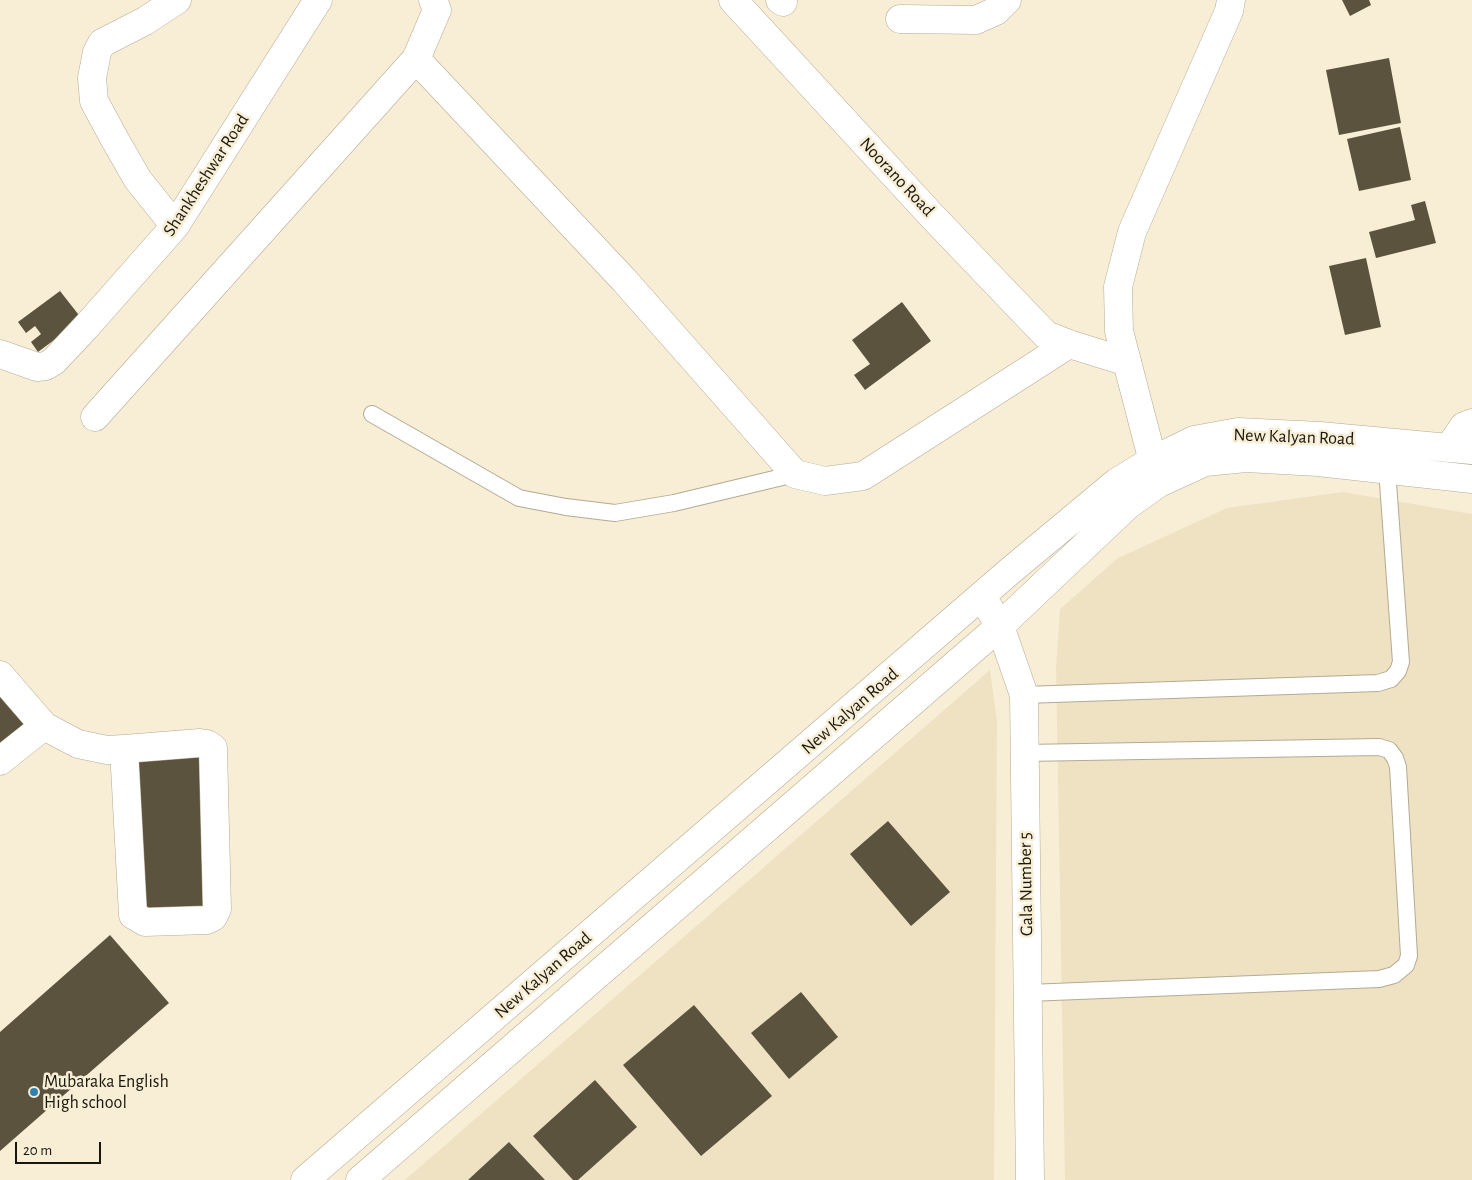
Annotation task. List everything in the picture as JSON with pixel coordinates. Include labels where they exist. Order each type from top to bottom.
[{"type":"street","points":[[175,226],[138,180],[114,138],[94,101],[92,78],[97,52],[102,43],[177,0]]},
{"type":"street","name":"Shankheshwar Road","points":[[0,354],[37,367],[54,361],[175,226],[318,0]]},
{"type":"street","points":[[95,417],[416,59],[437,10],[433,0]]},
{"type":"street","name":"Noorano Road","points":[[733,0],[932,216],[1046,335],[1068,344],[1128,362]]},
{"type":"street","points":[[900,20],[976,20],[996,11],[1007,0]]},
{"type":"street","points":[[360,1180],[1000,626],[1128,505],[1156,471],[1119,331],[1118,287],[1132,232],[1221,29],[1231,0]]},
{"type":"street","points":[[416,59],[624,280],[795,474],[825,481],[863,476],[1068,344]]},
{"type":"street","points":[[1461,449],[1464,426],[1472,423]]},
{"type":"street","name":"New Kalyan Road","points":[[1156,471],[1194,440],[1238,432],[1320,436],[1461,449]]},
{"type":"street","name":"New Kalyan Road","points":[[305,1180],[1117,482],[1156,471],[1205,462],[1246,458],[1318,462],[1472,479]]},
{"type":"street","name":"Gala Number 5","points":[[982,597],[1000,626],[1024,695],[1030,1180]]},
{"type":"street","points":[[0,675],[44,726],[62,737],[88,747],[97,750],[200,743],[207,744],[212,748],[217,909],[213,917],[207,920],[145,922],[133,915],[124,749]]},
{"type":"street","points":[[0,761],[44,726]]},
{"type":"lane","points":[[372,414],[519,498],[566,507],[615,513],[674,503],[795,474]]},
{"type":"lane","points":[[1024,695],[1378,683],[1391,679],[1398,671],[1401,662],[1387,469]]},
{"type":"lane","points":[[1024,753],[1379,747],[1389,750],[1396,758],[1398,767],[1409,956],[1406,965],[1394,975],[1379,978],[1028,993]]},
{"type":"shaded area","points":[[1343,492],[1472,514],[1472,1180],[1065,1180],[1056,668],[1060,609],[1118,558],[1227,508]]},
{"type":"shaded area","points":[[990,670],[997,721],[994,1180],[405,1180]]},
{"type":"building","points":[[1342,0],[1369,0],[1371,5],[1350,16]]},
{"type":"building","points":[[1389,58],[1401,123],[1339,135],[1326,70]]},
{"type":"building","points":[[1400,127],[1411,180],[1359,191],[1347,139]]},
{"type":"building","points":[[1425,201],[1436,243],[1376,258],[1369,232],[1415,220],[1411,205]]},
{"type":"building","points":[[1366,258],[1381,327],[1345,335],[1329,266]]},
{"type":"building","points":[[60,291],[82,319],[38,352],[31,342],[41,334],[35,326],[26,333],[18,322]]},
{"type":"building","points":[[902,302],[931,341],[865,390],[854,375],[870,364],[852,340]]},
{"type":"building","points":[[0,687],[32,726],[0,751]]},
{"type":"building","points":[[204,749],[210,910],[139,912],[134,751]]},
{"type":"building","points":[[888,821],[950,892],[911,926],[850,854]]},
{"type":"building","name":"Mubaraka English High school","points":[[110,935],[169,1003],[0,1151],[0,1032]]},
{"type":"building","points":[[801,992],[838,1037],[789,1079],[751,1033]]},
{"type":"building","points":[[694,1005],[772,1096],[701,1156],[623,1065]]},
{"type":"building","points":[[595,1080],[637,1127],[578,1180],[573,1180],[533,1136]]},
{"type":"building","points":[[509,1142],[545,1180],[468,1180]]},
{"type":"place","name":"Mubaraka English High school","points":[[34,1092]]}]
